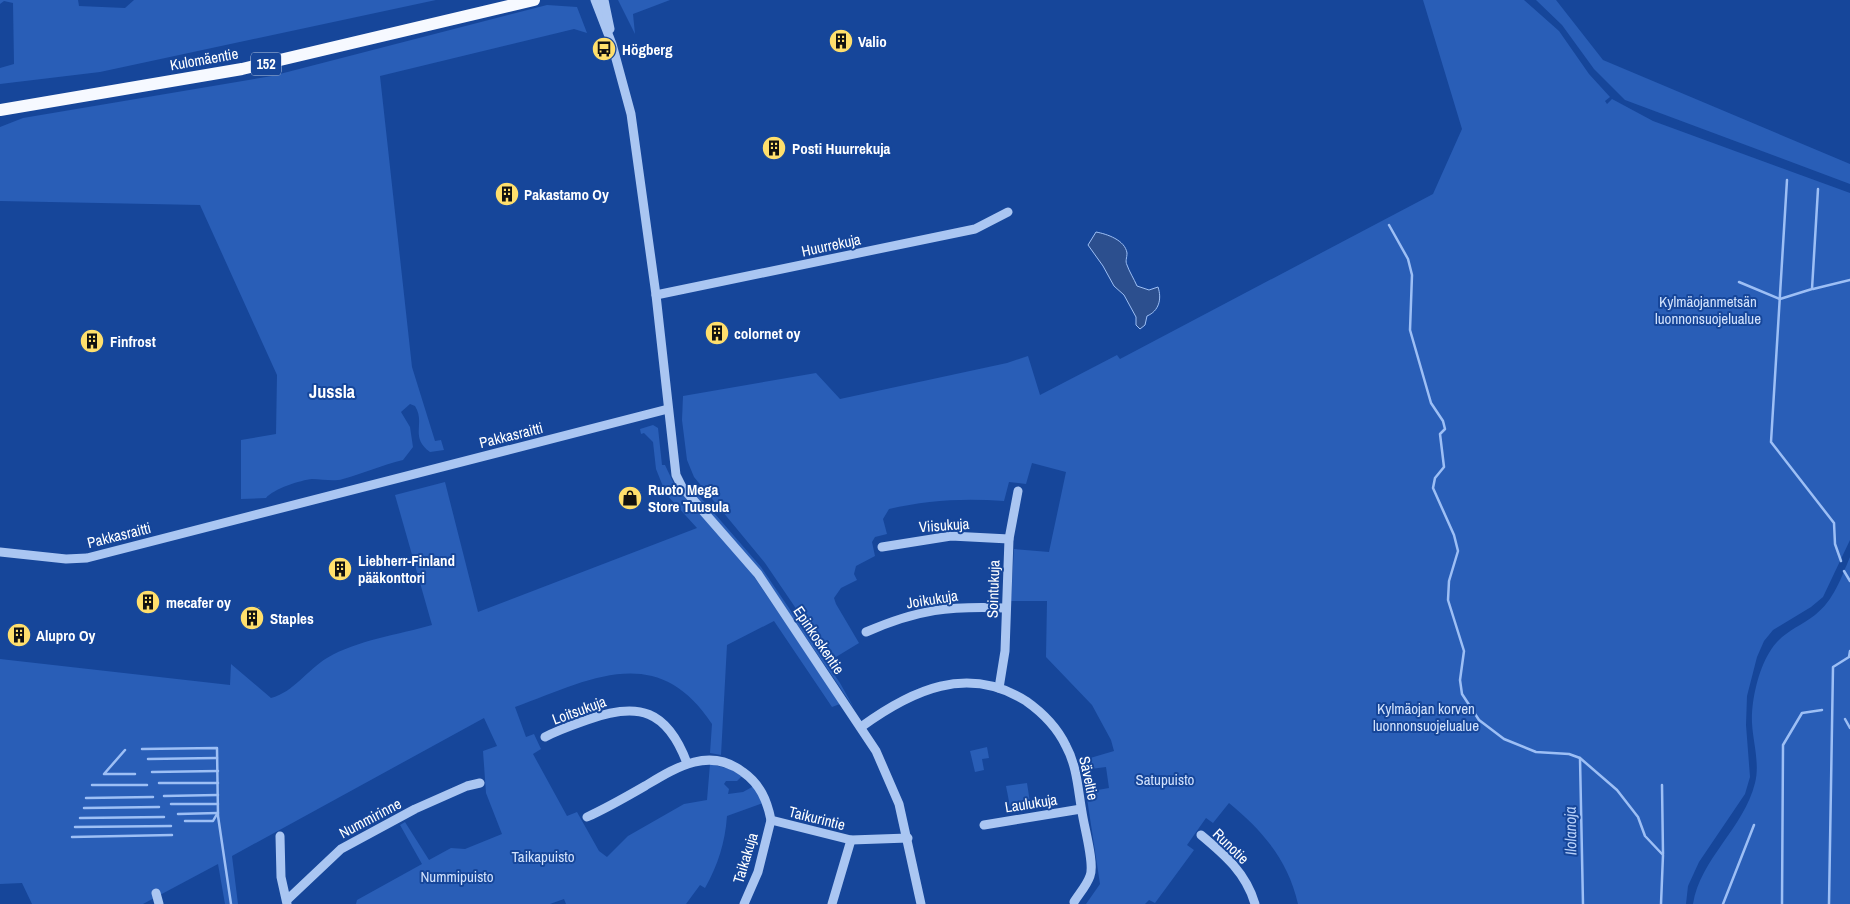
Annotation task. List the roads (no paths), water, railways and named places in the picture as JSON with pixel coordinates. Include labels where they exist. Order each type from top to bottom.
[{"type":"main road","name":"Kulomäentie","points":[[448,19],[505,0]]},
{"type":"main road","name":"Kulomäentie","points":[[0,110],[242,69],[534,0]]},
{"type":"main road","name":"Kulomäentie","points":[[0,102],[81,95]]},
{"type":"street","points":[[595,0],[612,44]]},
{"type":"street","points":[[604,0],[612,44],[631,114],[656,295],[668,409]]},
{"type":"street","name":"Huurrekuja","points":[[656,295],[975,229],[1008,212]]},
{"type":"street","name":"Pakkasraitti","points":[[0,552],[66,559],[87,558],[668,409]]},
{"type":"street","name":"Epinkoskentie","points":[[668,409],[673,463],[679,482],[754,569],[861,727],[890,779],[908,838],[921,904]]},
{"type":"street","name":"Sointukuja","points":[[999,688],[1005,651],[1009,539],[1018,491]]},
{"type":"street","name":"Viisukuja","points":[[882,547],[946,536],[1009,539]]},
{"type":"street","name":"Joikukuja","points":[[866,632],[909,615],[932,609],[959,607],[1006,608]]},
{"type":"street","name":"Säveltie","points":[[861,727],[914,694],[932,687],[968,682],[999,688],[1012,693],[1036,708],[1056,729],[1072,761],[1092,870],[1074,902]]},
{"type":"street","name":"Loitsukuja","points":[[545,738],[605,714],[621,710],[638,711],[657,719],[670,730],[687,763]]},
{"type":"street","name":"Taikurintie","points":[[588,817],[687,763],[715,760],[738,768],[760,789],[769,809],[770,820],[851,840],[908,838]]},
{"type":"street","name":"Nummirinne","points":[[287,902],[341,849],[415,809],[466,786],[480,782]]},
{"type":"street","name":"Laulukuja","points":[[984,825],[1081,809]]},
{"type":"street","name":"Taikakuja","points":[[744,904],[758,870],[770,820]]},
{"type":"street","name":"Runotie","points":[[1201,835],[1232,862],[1248,885],[1255,904]]},
{"type":"street","points":[[280,836],[281,877],[287,902]]},
{"type":"street","points":[[832,904],[851,840]]},
{"type":"street","points":[[156,893],[160,904]]},
{"type":"waterway","points":[[1787,180],[1771,442],[1834,523],[1835,544],[1841,561]]},
{"type":"waterway","points":[[1739,282],[1780,299],[1812,289],[1818,189]]},
{"type":"waterway","points":[[1389,225],[1408,259],[1412,275],[1410,330],[1431,403],[1443,421],[1445,429],[1440,434],[1444,467],[1435,478],[1433,488],[1454,535],[1458,551],[1449,581],[1448,600],[1464,651],[1460,680],[1462,694],[1479,720],[1504,739],[1536,752],[1569,754],[1580,758],[1617,790],[1638,817],[1645,836],[1663,855],[1661,904]]},
{"type":"waterway","points":[[1813,289],[1850,280]]},
{"type":"waterway","points":[[1844,571],[1850,581]]},
{"type":"waterway","points":[[1829,904],[1833,667],[1849,657],[1850,651]]},
{"type":"waterway","points":[[1782,904],[1783,745],[1802,713],[1822,710]]},
{"type":"waterway","points":[[1845,719],[1850,728]]},
{"type":"waterway","points":[[142,749],[217,748],[218,816],[231,904]]},
{"type":"waterway","points":[[125,750],[104,774],[135,774]]},
{"type":"waterway","points":[[148,759],[217,758]]},
{"type":"waterway","name":"Ilolanoja","points":[[1580,758],[1583,904]]},
{"type":"waterway","points":[[152,772],[218,771]]},
{"type":"waterway","points":[[159,783],[218,783]]},
{"type":"waterway","points":[[92,785],[147,785]]},
{"type":"waterway","points":[[1662,785],[1663,854]]},
{"type":"waterway","points":[[164,796],[218,795]]},
{"type":"waterway","points":[[86,798],[153,797]]},
{"type":"waterway","points":[[171,804],[218,804]]},
{"type":"waterway","points":[[84,808],[159,807]]},
{"type":"waterway","points":[[178,814],[218,813]]},
{"type":"waterway","points":[[185,821],[213,821],[217,814]]},
{"type":"waterway","points":[[80,818],[164,817]]},
{"type":"waterway","points":[[1723,904],[1754,825]]},
{"type":"waterway","points":[[75,827],[171,826]]},
{"type":"waterway","points":[[72,837],[172,835]]},
{"type":"place","name":"Valio","points":[[841,41]]},
{"type":"place","name":"Högberg","points":[[604,49]]},
{"type":"place","name":"Posti Huurrekuja","points":[[774,148]]},
{"type":"place","name":"Pakastamo Oy","points":[[507,194]]},
{"type":"place","name":"colornet oy","points":[[717,333]]},
{"type":"place","name":"Finfrost","points":[[92,341]]},
{"type":"place","name":"Ruoto Mega Store Tuusula","points":[[630,498]]},
{"type":"place","name":"Liebherr-Finland pääkonttori","points":[[340,569]]},
{"type":"place","name":"mecafer oy","points":[[148,602]]},
{"type":"place","name":"Staples","points":[[252,618]]},
{"type":"place","name":"Alupro Oy","points":[[19,635]]},
{"type":"district","name":"Jussla","points":[[332,391]]},
{"type":"park label","name":"Kylmäojanmetsän luonnonsuojelualue","points":[[1708,310]]},
{"type":"park label","name":"Kylmäojan korven luonnonsuojelualue","points":[[1426,716]]},
{"type":"park label","name":"Satupuisto","points":[[1165,779]]},
{"type":"park label","name":"Taikapuisto","points":[[543,856]]},
{"type":"park label","name":"Nummipuisto","points":[[457,876]]}]
